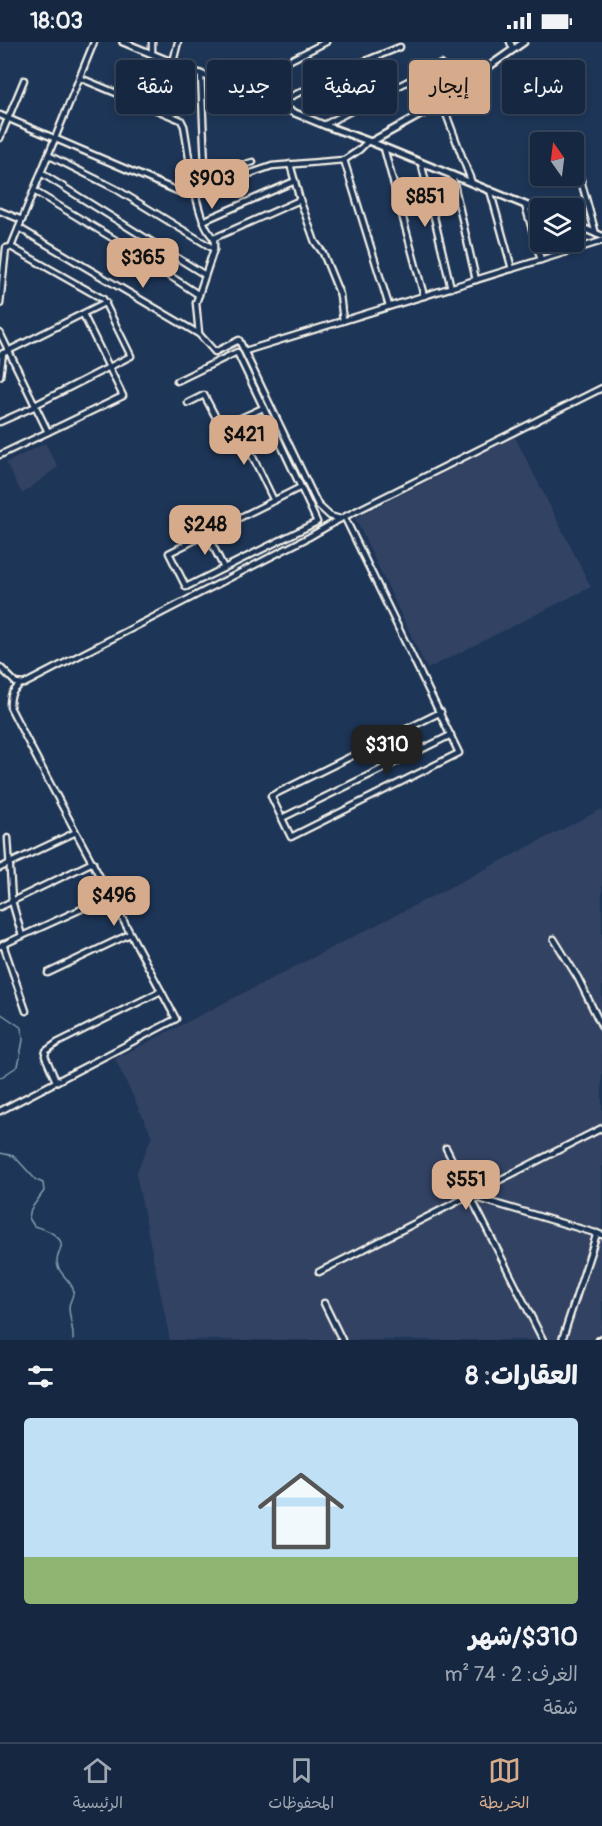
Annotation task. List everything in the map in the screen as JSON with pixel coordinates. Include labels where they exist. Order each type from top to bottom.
[{"type":"street","points":[[0,304],[9,247],[19,228],[94,42]]},
{"type":"street","points":[[123,42],[168,60]]},
{"type":"street","points":[[152,42],[152,53]]},
{"type":"street","points":[[174,60],[178,42]]},
{"type":"street","points":[[290,60],[326,42]]},
{"type":"street","points":[[510,42],[513,49]]},
{"type":"street","points":[[490,66],[524,42]]},
{"type":"street","points":[[291,97],[400,47]]},
{"type":"street","points":[[195,71],[207,76]]},
{"type":"street","points":[[201,74],[206,189]]},
{"type":"street","points":[[80,78],[181,120],[184,126],[195,192],[205,229],[214,238],[214,249],[196,303],[200,334]]},
{"type":"street","points":[[0,138],[24,80]]},
{"type":"street","points":[[324,125],[409,81]]},
{"type":"street","points":[[291,110],[530,207]]},
{"type":"street","points":[[0,115],[56,137],[182,194],[206,189],[272,166],[344,160],[369,142],[421,114]]},
{"type":"street","points":[[446,114],[472,183]]},
{"type":"street","points":[[384,148],[424,296]]},
{"type":"street","points":[[48,155],[116,189],[214,249]]},
{"type":"street","points":[[344,160],[389,306]]},
{"type":"street","points":[[193,178],[253,162]]},
{"type":"street","points":[[421,162],[451,288]]},
{"type":"street","points":[[290,164],[315,242],[323,253],[340,295],[343,321]]},
{"type":"street","points":[[41,173],[205,275]]},
{"type":"street","points":[[452,175],[476,280]]},
{"type":"street","points":[[203,220],[295,181]]},
{"type":"street","points":[[584,186],[599,235]]},
{"type":"street","points":[[490,190],[512,269]]},
{"type":"street","points":[[34,191],[199,294]]},
{"type":"street","points":[[214,238],[300,200]]},
{"type":"street","points":[[525,205],[541,260]]},
{"type":"street","points":[[0,211],[22,220]]},
{"type":"street","points":[[19,228],[200,334],[215,352],[239,340],[318,505],[328,520]]},
{"type":"street","points":[[584,229],[599,235]]},
{"type":"street","points":[[245,351],[602,241]]},
{"type":"street","points":[[0,245],[9,247],[106,302],[131,356],[0,422]]},
{"type":"street","points":[[4,353],[106,302]]},
{"type":"street","points":[[0,455],[123,396],[83,314]]},
{"type":"street","points":[[0,333],[4,353],[36,405],[48,432]]},
{"type":"street","points":[[177,381],[237,352],[317,522]]},
{"type":"street","points":[[0,376],[4,353]]},
{"type":"street","points":[[301,487],[169,553],[186,587],[317,522],[342,518],[602,388]]},
{"type":"street","points":[[188,403],[204,394],[221,427],[263,408]]},
{"type":"street","points":[[236,420],[274,501]]},
{"type":"street","points":[[0,1111],[176,1019],[93,862],[74,833],[10,707],[10,697],[13,691],[20,685],[246,570],[328,520],[342,518]]},
{"type":"street","points":[[342,518],[441,712],[459,753],[291,837],[271,796],[441,712]]},
{"type":"street","points":[[207,534],[224,568]]},
{"type":"street","points":[[0,667],[20,685]]},
{"type":"street","points":[[282,818],[452,735]]},
{"type":"street","points":[[0,868],[74,833]]},
{"type":"street","points":[[8,838],[12,901],[22,936]]},
{"type":"street","points":[[0,907],[93,862]]},
{"type":"street","points":[[26,1011],[2,945],[110,896]]},
{"type":"street","points":[[48,973],[130,934]]},
{"type":"street","points":[[554,939],[578,978],[602,1027]]},
{"type":"street","points":[[56,1081],[45,1056],[46,1051],[57,1043],[161,991]]},
{"type":"street","points":[[319,1272],[602,1128]]},
{"type":"street","points":[[446,1148],[543,1340]]},
{"type":"street","points":[[470,1196],[600,1234],[562,1340]]},
{"type":"street","points":[[324,1304],[342,1340]]},
{"type":"shaded area","points":[[515,437],[591,587],[427,669],[355,518]]},
{"type":"shaded area","points":[[45,443],[58,467],[22,494],[6,463]]},
{"type":"shaded area","points":[[602,809],[602,1340],[170,1340],[136,1174],[152,1136],[115,1059]]},
{"type":"waterway","points":[[0,1013],[22,1028],[23,1040],[18,1066],[0,1078]]},
{"type":"waterway","points":[[0,1153],[14,1156],[36,1180],[43,1183],[44,1191],[31,1209],[29,1218],[34,1226],[50,1232],[61,1242],[57,1258],[61,1272],[71,1285],[73,1292],[69,1307],[73,1340]]}]
